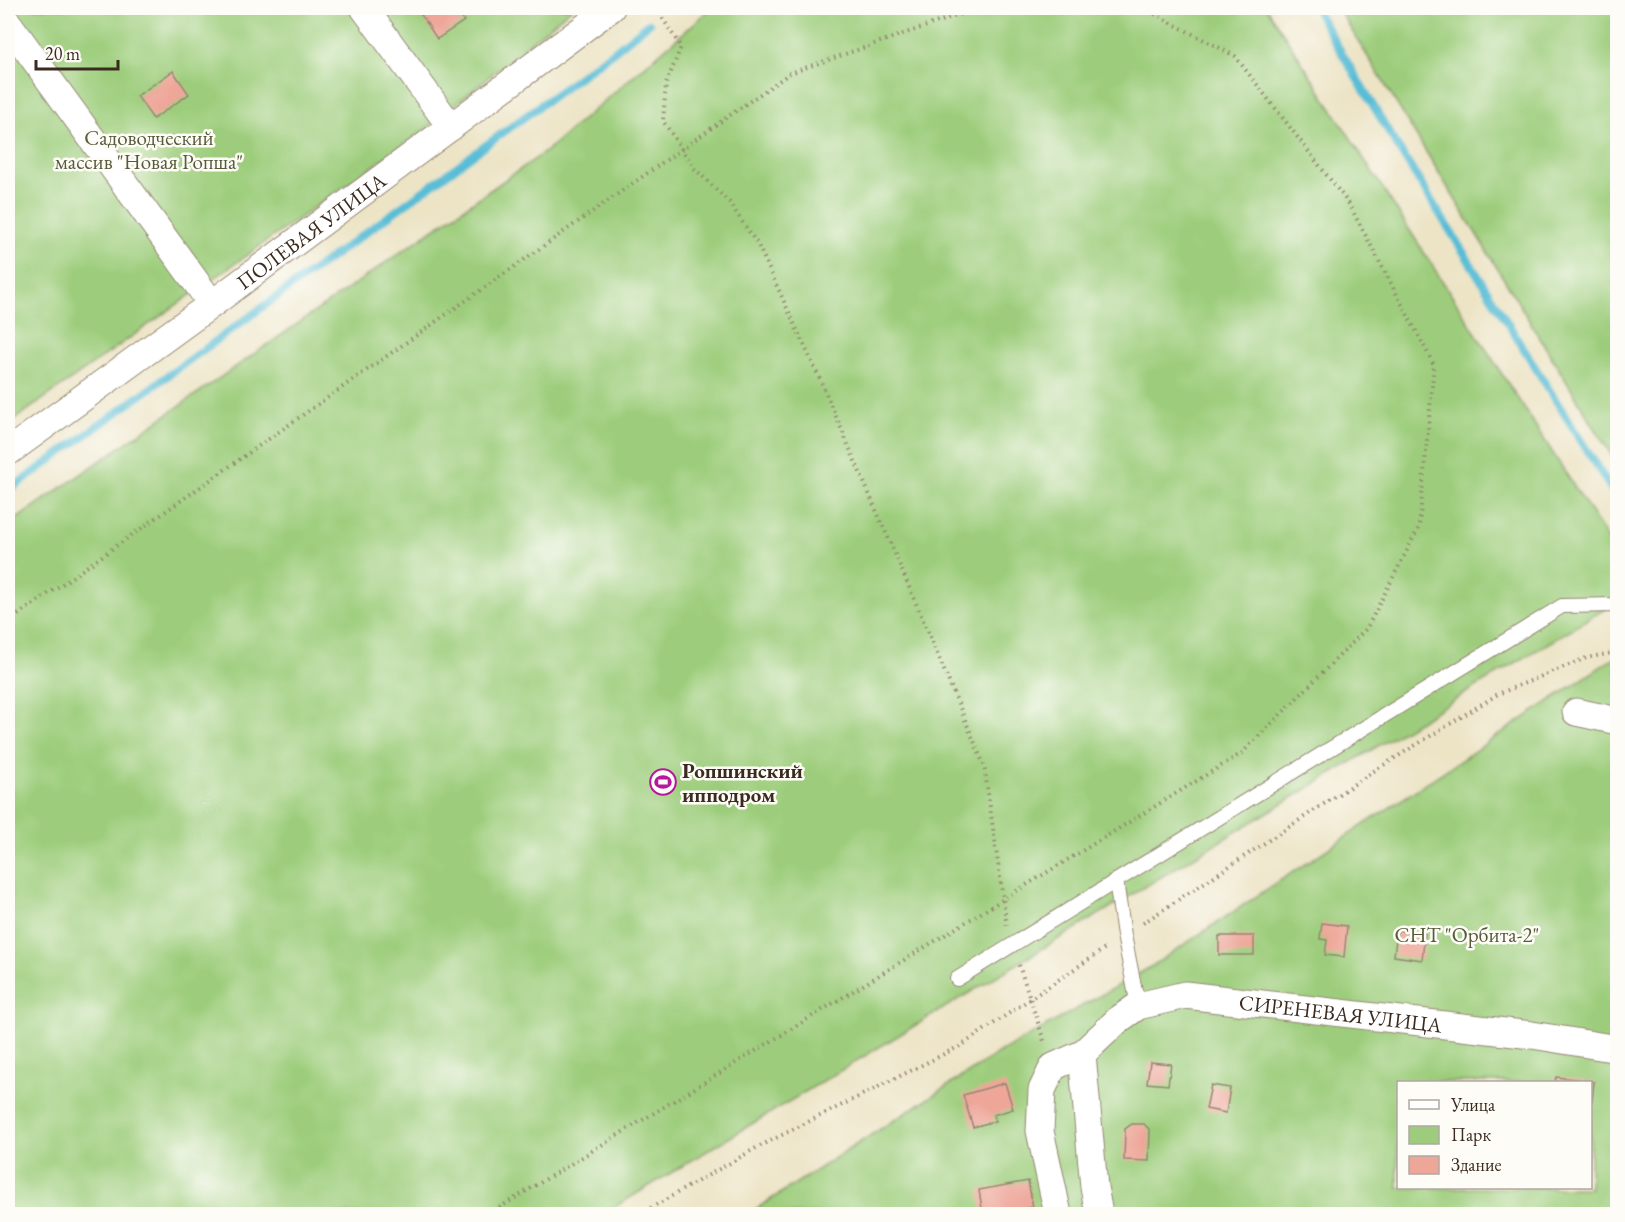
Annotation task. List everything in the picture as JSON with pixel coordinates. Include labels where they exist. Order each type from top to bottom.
[{"type":"street","points":[[364,8],[451,128]]},
{"type":"street","name":"ПОЛЕВАЯ УЛИЦА","points":[[8,452],[611,8]]},
{"type":"street","points":[[8,23],[212,304]]},
{"type":"street","points":[[1576,712],[1617,721]]},
{"type":"street","name":"СИРЕНЕВАЯ УЛИЦА","points":[[1053,1067],[1082,1054],[1118,1020],[1138,1006],[1185,995],[1532,1035],[1617,1049]]},
{"type":"street","points":[[1082,1054],[1094,1187],[1099,1215]]},
{"type":"street","points":[[1053,1067],[1042,1090],[1040,1131],[1058,1215]]},
{"type":"lane","points":[[957,978],[1562,606],[1617,605]]},
{"type":"lane","points":[[1116,881],[1138,1006]]},
{"type":"path","points":[[656,8],[681,47],[666,84],[663,121],[695,169],[729,202],[758,245],[822,384],[984,765],[1005,922],[1053,1067]]},
{"type":"path","points":[[8,622],[790,73],[973,9],[991,8]]},
{"type":"path","points":[[489,1215],[1242,753],[1367,628],[1419,527],[1434,365],[1349,204],[1235,56],[1143,8]]},
{"type":"green space","name":"Садоводческий массив \"Новая Ропша\"","points":[[8,8],[572,8],[428,127],[8,424]]},
{"type":"green space","name":"Ропшинский ипподром","points":[[712,8],[1267,8],[1617,553],[1618,601],[603,1214],[8,1214],[8,525],[545,152]]},
{"type":"green space","points":[[1338,8],[1617,8],[1617,464]]},
{"type":"green space","name":"СНТ \"Орбита-2\"","points":[[1617,656],[1617,1214],[748,1214],[999,1053],[1149,968]]},
{"type":"building","points":[[455,8],[464,21],[437,39],[418,10]]},
{"type":"building","points":[[173,71],[189,94],[153,119],[137,96]]},
{"type":"building","points":[[1322,923],[1347,926],[1344,957],[1325,955],[1327,940],[1320,939]]},
{"type":"building","points":[[1397,930],[1425,934],[1422,960],[1394,956]]},
{"type":"building","points":[[1219,936],[1254,936],[1254,955],[1219,955]]},
{"type":"building","points":[[1150,1062],[1171,1064],[1168,1085],[1147,1083]]},
{"type":"building","points":[[1556,1077],[1590,1081],[1555,1081]]},
{"type":"building","points":[[1005,1083],[1013,1109],[993,1115],[995,1121],[973,1127],[963,1095]]},
{"type":"building","points":[[1211,1085],[1230,1088],[1226,1113],[1206,1109]]},
{"type":"building","points":[[1132,1124],[1144,1124],[1150,1130],[1149,1161],[1124,1160],[1125,1129]]},
{"type":"building","points":[[1028,1181],[1033,1207],[1011,1211],[1012,1214],[983,1214],[979,1190]]},
{"type":"waterway","points":[[1315,8],[1396,144],[1618,500]]},
{"type":"waterway","points":[[8,491],[433,184],[649,23]]},
{"type":"place","name":"Ропшинский ипподром","points":[[663,782]]}]
